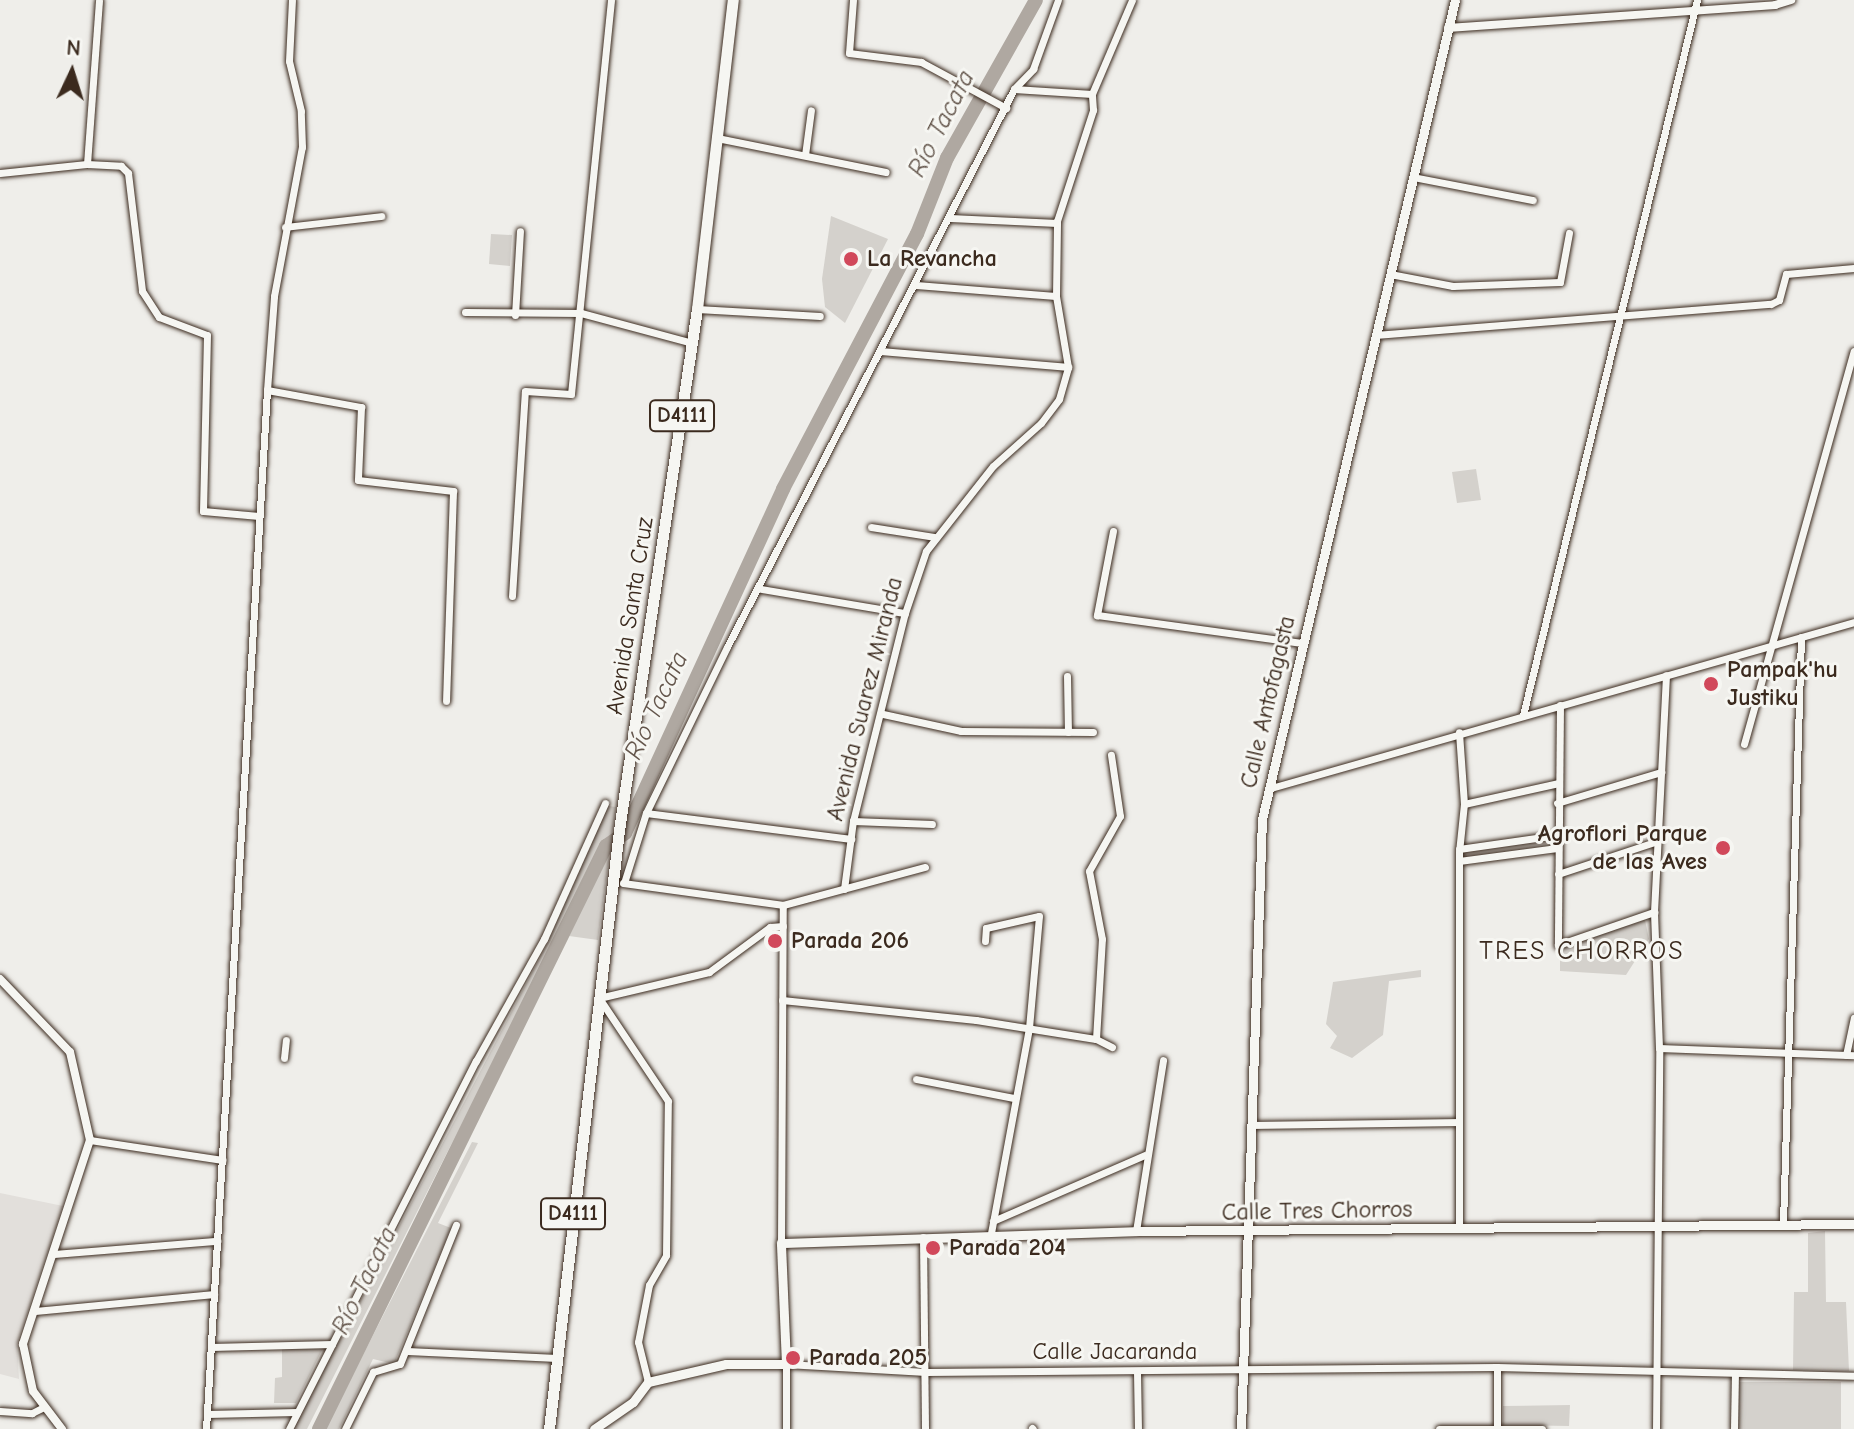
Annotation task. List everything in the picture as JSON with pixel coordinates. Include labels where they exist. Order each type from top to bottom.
[{"type":"main road","name":"Avenida Santa Cruz","points":[[549,1429],[599,998],[618,882],[619,830],[697,309],[733,0]]},
{"type":"main road","name":"Calle Antofagasta","points":[[1241,1429],[1254,1125],[1259,862],[1271,788],[1302,643],[1455,0]]},
{"type":"main road","name":"Calle Tres Chorros","points":[[781,1243],[1136,1231],[1854,1224]]},
{"type":"main road","points":[[781,1243],[786,1364]]},
{"type":"main road","name":"Calle Jacaranda","points":[[648,1382],[726,1364],[786,1364]]},
{"type":"main road","points":[[594,1429],[633,1402],[648,1382]]},
{"type":"street","points":[[87,164],[99,0]]},
{"type":"street","points":[[206,1429],[267,390],[285,227],[302,147],[301,111],[289,61],[292,0]]},
{"type":"street","points":[[512,596],[525,391],[571,394],[611,0]]},
{"type":"street","points":[[853,0],[849,53],[921,62],[1006,108]]},
{"type":"street","points":[[925,867],[783,905],[618,882],[646,813],[1014,89],[1033,69],[1058,0]]},
{"type":"street","name":"Avenida Suarez Miranda","points":[[844,889],[853,821],[883,714],[905,613],[935,537],[993,466],[1041,423],[1059,399],[1068,367],[1056,296],[1057,223],[1093,110],[1092,94],[1132,0]]},
{"type":"street","points":[[1448,28],[1696,5],[1791,0]]},
{"type":"street","points":[[1523,715],[1696,5]]},
{"type":"street","points":[[1014,89],[1092,94]]},
{"type":"street","points":[[805,155],[811,110]]},
{"type":"street","points":[[717,138],[886,172]]},
{"type":"street","points":[[0,173],[87,164],[121,166],[128,173],[135,258],[142,291],[159,317],[207,335],[203,511],[259,516]]},
{"type":"street","points":[[1413,177],[1533,200]]},
{"type":"street","points":[[285,227],[381,216]]},
{"type":"street","points":[[950,218],[1057,223]]},
{"type":"street","points":[[515,315],[520,231]]},
{"type":"street","points":[[1390,274],[1453,286],[1560,282],[1569,233]]},
{"type":"street","points":[[1375,335],[1771,304],[1779,300],[1786,274],[1854,268]]},
{"type":"street","points":[[916,285],[1056,296]]},
{"type":"street","points":[[697,309],[820,316]]},
{"type":"street","points":[[465,312],[515,315],[581,313],[692,343]]},
{"type":"street","points":[[881,351],[1068,367]]},
{"type":"street","points":[[1744,744],[1771,644],[1799,560],[1854,351]]},
{"type":"street","points":[[267,390],[361,407],[358,480],[453,491],[446,701]]},
{"type":"street","points":[[871,527],[935,537]]},
{"type":"street","points":[[1113,531],[1097,615],[1302,643]]},
{"type":"street","points":[[761,589],[905,613]]},
{"type":"street","points":[[1271,788],[1854,622]]},
{"type":"street","points":[[1783,1223],[1801,637]]},
{"type":"street","points":[[1656,1429],[1660,1224],[1654,912],[1666,675]]},
{"type":"street","points":[[1067,676],[1068,732]]},
{"type":"street","points":[[1560,705],[1558,945],[1654,912]]},
{"type":"street","points":[[883,714],[940,729],[1093,732]]},
{"type":"street","points":[[1459,732],[1464,804],[1459,849],[1459,1229]]},
{"type":"street","points":[[1096,1039],[1102,939],[1089,871],[1120,816],[1111,755]]},
{"type":"street","points":[[1557,803],[1661,772]]},
{"type":"street","points":[[1464,804],[1559,783]]},
{"type":"street","points":[[289,1429],[476,1061],[544,939],[605,803]]},
{"type":"street","points":[[646,813],[851,839]]},
{"type":"street","points":[[853,821],[932,824]]},
{"type":"street","points":[[1459,849],[1557,835]]},
{"type":"street","points":[[1558,874],[1658,841]]},
{"type":"street","points":[[1459,861],[1557,848]]},
{"type":"street","points":[[781,1243],[783,905]]},
{"type":"street","points":[[985,941],[986,928],[1039,916],[1029,1028],[990,1238]]},
{"type":"street","points":[[648,1382],[638,1342],[649,1285],[666,1255],[668,1101],[599,998],[709,972],[770,927],[783,926]]},
{"type":"street","points":[[0,979],[70,1052],[90,1140],[23,1344],[26,1372],[44,1407],[62,1429]]},
{"type":"street","points":[[782,1000],[1029,1028],[1096,1039],[1112,1047]]},
{"type":"street","points":[[1659,1048],[1850,1055],[1854,1018]]},
{"type":"street","points":[[284,1058],[286,1040]]},
{"type":"street","points":[[1136,1231],[1145,1155],[1163,1060]]},
{"type":"street","points":[[916,1079],[1014,1098]]},
{"type":"street","points":[[1254,1125],[1458,1122]]},
{"type":"street","points":[[90,1140],[222,1160]]},
{"type":"street","points":[[993,1221],[1145,1155]]},
{"type":"street","points":[[345,1429],[373,1372],[400,1364],[456,1225]]},
{"type":"street","points":[[923,1237],[925,1429]]},
{"type":"street","points":[[54,1254],[217,1241]]},
{"type":"street","points":[[35,1311],[214,1294]]},
{"type":"street","points":[[211,1347],[332,1344]]},
{"type":"street","points":[[407,1351],[557,1358]]},
{"type":"street","points":[[786,1364],[786,1429]]},
{"type":"street","name":"Calle Jacaranda","points":[[786,1364],[926,1372],[1497,1367],[1854,1376]]},
{"type":"street","points":[[1497,1367],[1497,1429]]},
{"type":"street","points":[[1137,1372],[1138,1429]]},
{"type":"street","points":[[1734,1429],[1735,1374]]},
{"type":"street","points":[[0,1411],[32,1413],[44,1407]]},
{"type":"street","points":[[207,1414],[297,1412]]},
{"type":"street","points":[[1439,1429],[1542,1429]]},
{"type":"shaded area","name":"La Revancha","points":[[831,216],[888,239],[845,323],[825,307],[822,279]]},
{"type":"shaded area","points":[[491,234],[512,235],[510,266],[489,264]]},
{"type":"shaded area","points":[[1476,469],[1481,500],[1457,503],[1452,472]]},
{"type":"shaded area","points":[[608,806],[616,807],[611,840],[605,841],[307,1429],[293,1429],[548,942]]},
{"type":"shaded area","points":[[610,850],[598,940],[569,936]]},
{"type":"shaded area","points":[[1645,920],[1649,939],[1626,975],[1560,971],[1560,947]]},
{"type":"shaded area","points":[[1421,970],[1421,977],[1389,981],[1383,1035],[1352,1058],[1330,1048],[1337,1036],[1326,1024],[1333,982]]},
{"type":"shaded area","points":[[472,1142],[478,1143],[438,1223],[451,1228],[394,1364],[373,1359],[339,1429],[325,1429]]},
{"type":"shaded area","points":[[0,1193],[63,1206],[17,1343],[19,1379],[0,1374]]},
{"type":"shaded area","points":[[1825,1231],[1826,1302],[1846,1302],[1849,1371],[1793,1370],[1794,1292],[1808,1292],[1808,1233]]},
{"type":"shaded area","points":[[282,1345],[324,1346],[296,1403],[274,1403],[275,1378],[282,1377]]},
{"type":"shaded area","points":[[1739,1382],[1841,1382],[1841,1429],[1739,1429]]},
{"type":"shaded area","points":[[1570,1405],[1569,1426],[1503,1425],[1503,1406]]},
{"type":"waterway","name":"Río Tacata","points":[[319,1429],[606,846],[625,833],[783,489],[917,234],[947,158],[1036,0]]},
{"type":"place","name":"La Revancha","points":[[851,259]]},
{"type":"place","name":"Pampak'hu Justiku","points":[[1711,684]]},
{"type":"place","name":"Agroflori Parque de las Aves","points":[[1723,848]]},
{"type":"place","name":"Parada 206","points":[[775,941]]},
{"type":"place","name":"Parada 204","points":[[933,1248]]},
{"type":"place","name":"Parada 205","points":[[793,1358]]},
{"type":"district","name":"TRES CHORROS","points":[[1582,952]]}]
